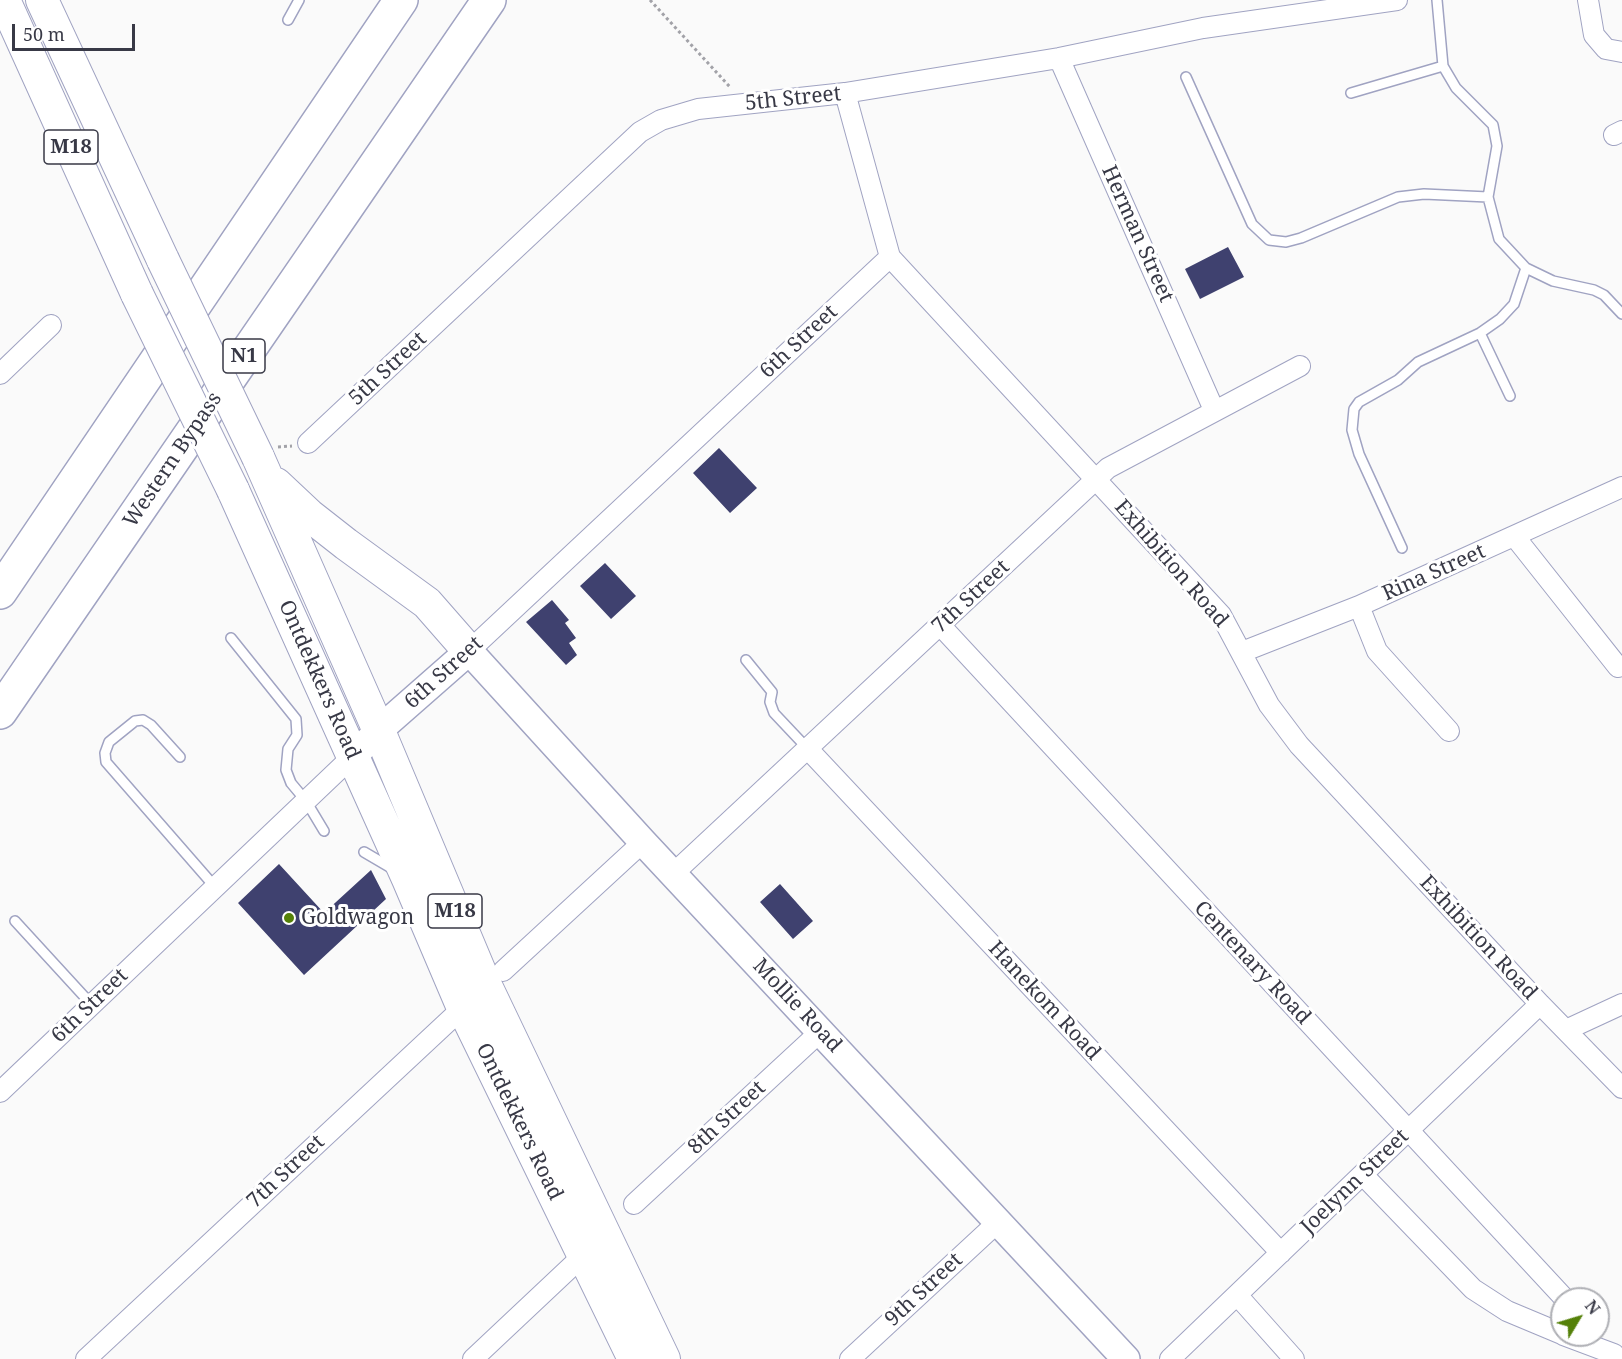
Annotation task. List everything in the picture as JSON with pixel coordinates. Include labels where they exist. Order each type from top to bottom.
[{"type":"highway","points":[[0,592],[401,0]]},
{"type":"highway","name":"Western Bypass","points":[[0,712],[489,0]]},
{"type":"main road","name":"Ontdekkers Road","points":[[42,0],[260,462],[379,731],[495,978],[595,1245],[634,1359]]},
{"type":"main road","name":"Ontdekkers Road","points":[[9,9],[137,294],[233,490],[353,756],[381,845],[408,879],[463,1008],[595,1245],[664,1359]]},
{"type":"main road","points":[[260,462],[309,514],[427,603],[469,651]]},
{"type":"main road","name":"6th Street","points":[[353,756],[469,651]]},
{"type":"main road","name":"Mollie Road","points":[[469,651],[643,842],[1126,1359]]},
{"type":"street","name":"5th Street","points":[[309,443],[640,132],[661,120],[682,112],[845,93],[1059,58],[1120,43],[1327,5],[1397,0]]},
{"type":"street","points":[[1588,0],[1591,29],[1597,41],[1605,49],[1622,52]]},
{"type":"street","name":"Herman Street","points":[[1059,58],[1214,410]]},
{"type":"street","name":"Exhibition Road","points":[[845,93],[890,256],[1221,615],[1269,705],[1299,745],[1540,1004],[1622,1088]]},
{"type":"street","name":"6th Street","points":[[469,651],[890,256]]},
{"type":"street","points":[[0,374],[51,325]]},
{"type":"street","name":"7th Street","points":[[674,873],[1120,460],[1300,366]]},
{"type":"street","name":"Rina Street","points":[[1242,652],[1359,606],[1622,487]]},
{"type":"street","points":[[1515,537],[1618,667]]},
{"type":"street","points":[[1359,606],[1377,651],[1449,731]]},
{"type":"street","name":"Centenary Road","points":[[940,625],[1554,1287]]},
{"type":"street","name":"Hanekom Road","points":[[807,748],[1281,1253]]},
{"type":"street","name":"6th Street","points":[[0,1092],[353,756]]},
{"type":"street","name":"7th Street","points":[[87,1359],[643,842]]},
{"type":"street","name":"Joelynn Street","points":[[1170,1359],[1540,1004]]},
{"type":"street","points":[[1566,1030],[1622,1004]]},
{"type":"street","name":"8th Street","points":[[634,1204],[820,1032]]},
{"type":"street","points":[[1363,1175],[1473,1289],[1507,1311],[1550,1329]]},
{"type":"street","name":"9th Street","points":[[850,1359],[998,1222]]},
{"type":"street","points":[[473,1359],[595,1245]]},
{"type":"street","points":[[1237,1295],[1294,1359]]},
{"type":"street","points":[[1594,1347],[1617,1356]]},
{"type":"lane","points":[[288,20],[299,0]]},
{"type":"lane","points":[[1437,0],[1443,66],[1456,88],[1493,125],[1497,146],[1488,197],[1499,239],[1526,268],[1553,281],[1594,290],[1604,295],[1622,314]]},
{"type":"lane","points":[[1351,93],[1443,66]]},
{"type":"lane","points":[[1186,77],[1252,224],[1269,240],[1286,242],[1301,238],[1398,197],[1424,194],[1488,197]]},
{"type":"lane","points":[[1402,548],[1359,454],[1352,430],[1354,409],[1359,402],[1398,380],[1418,362],[1480,333],[1500,319],[1514,304],[1526,268]]},
{"type":"lane","points":[[1480,333],[1510,396]]},
{"type":"lane","points":[[231,638],[296,719],[297,735],[288,749],[285,770],[291,783],[306,801],[324,831]]},
{"type":"lane","points":[[746,660],[772,692],[770,702],[774,712],[807,748]]},
{"type":"lane","points":[[180,757],[151,724],[143,720],[135,721],[109,742],[105,753],[106,762],[215,887]]},
{"type":"lane","points":[[15,921],[92,1005]]},
{"type":"path","points":[[650,0],[746,104]]},
{"type":"building","points":[[1228,247],[1244,277],[1200,299],[1185,269]]},
{"type":"building","points":[[719,448],[757,488],[730,513],[693,473]]},
{"type":"building","points":[[605,563],[636,596],[611,619],[580,586]]},
{"type":"building","points":[[552,600],[569,620],[565,623],[576,638],[569,643],[577,655],[566,665],[526,622]]},
{"type":"building","points":[[279,864],[324,913],[371,870],[386,899],[304,975],[238,903]]},
{"type":"building","points":[[780,884],[813,921],[793,939],[760,902]]},
{"type":"place","name":"Goldwagon","points":[[289,918]]}]
